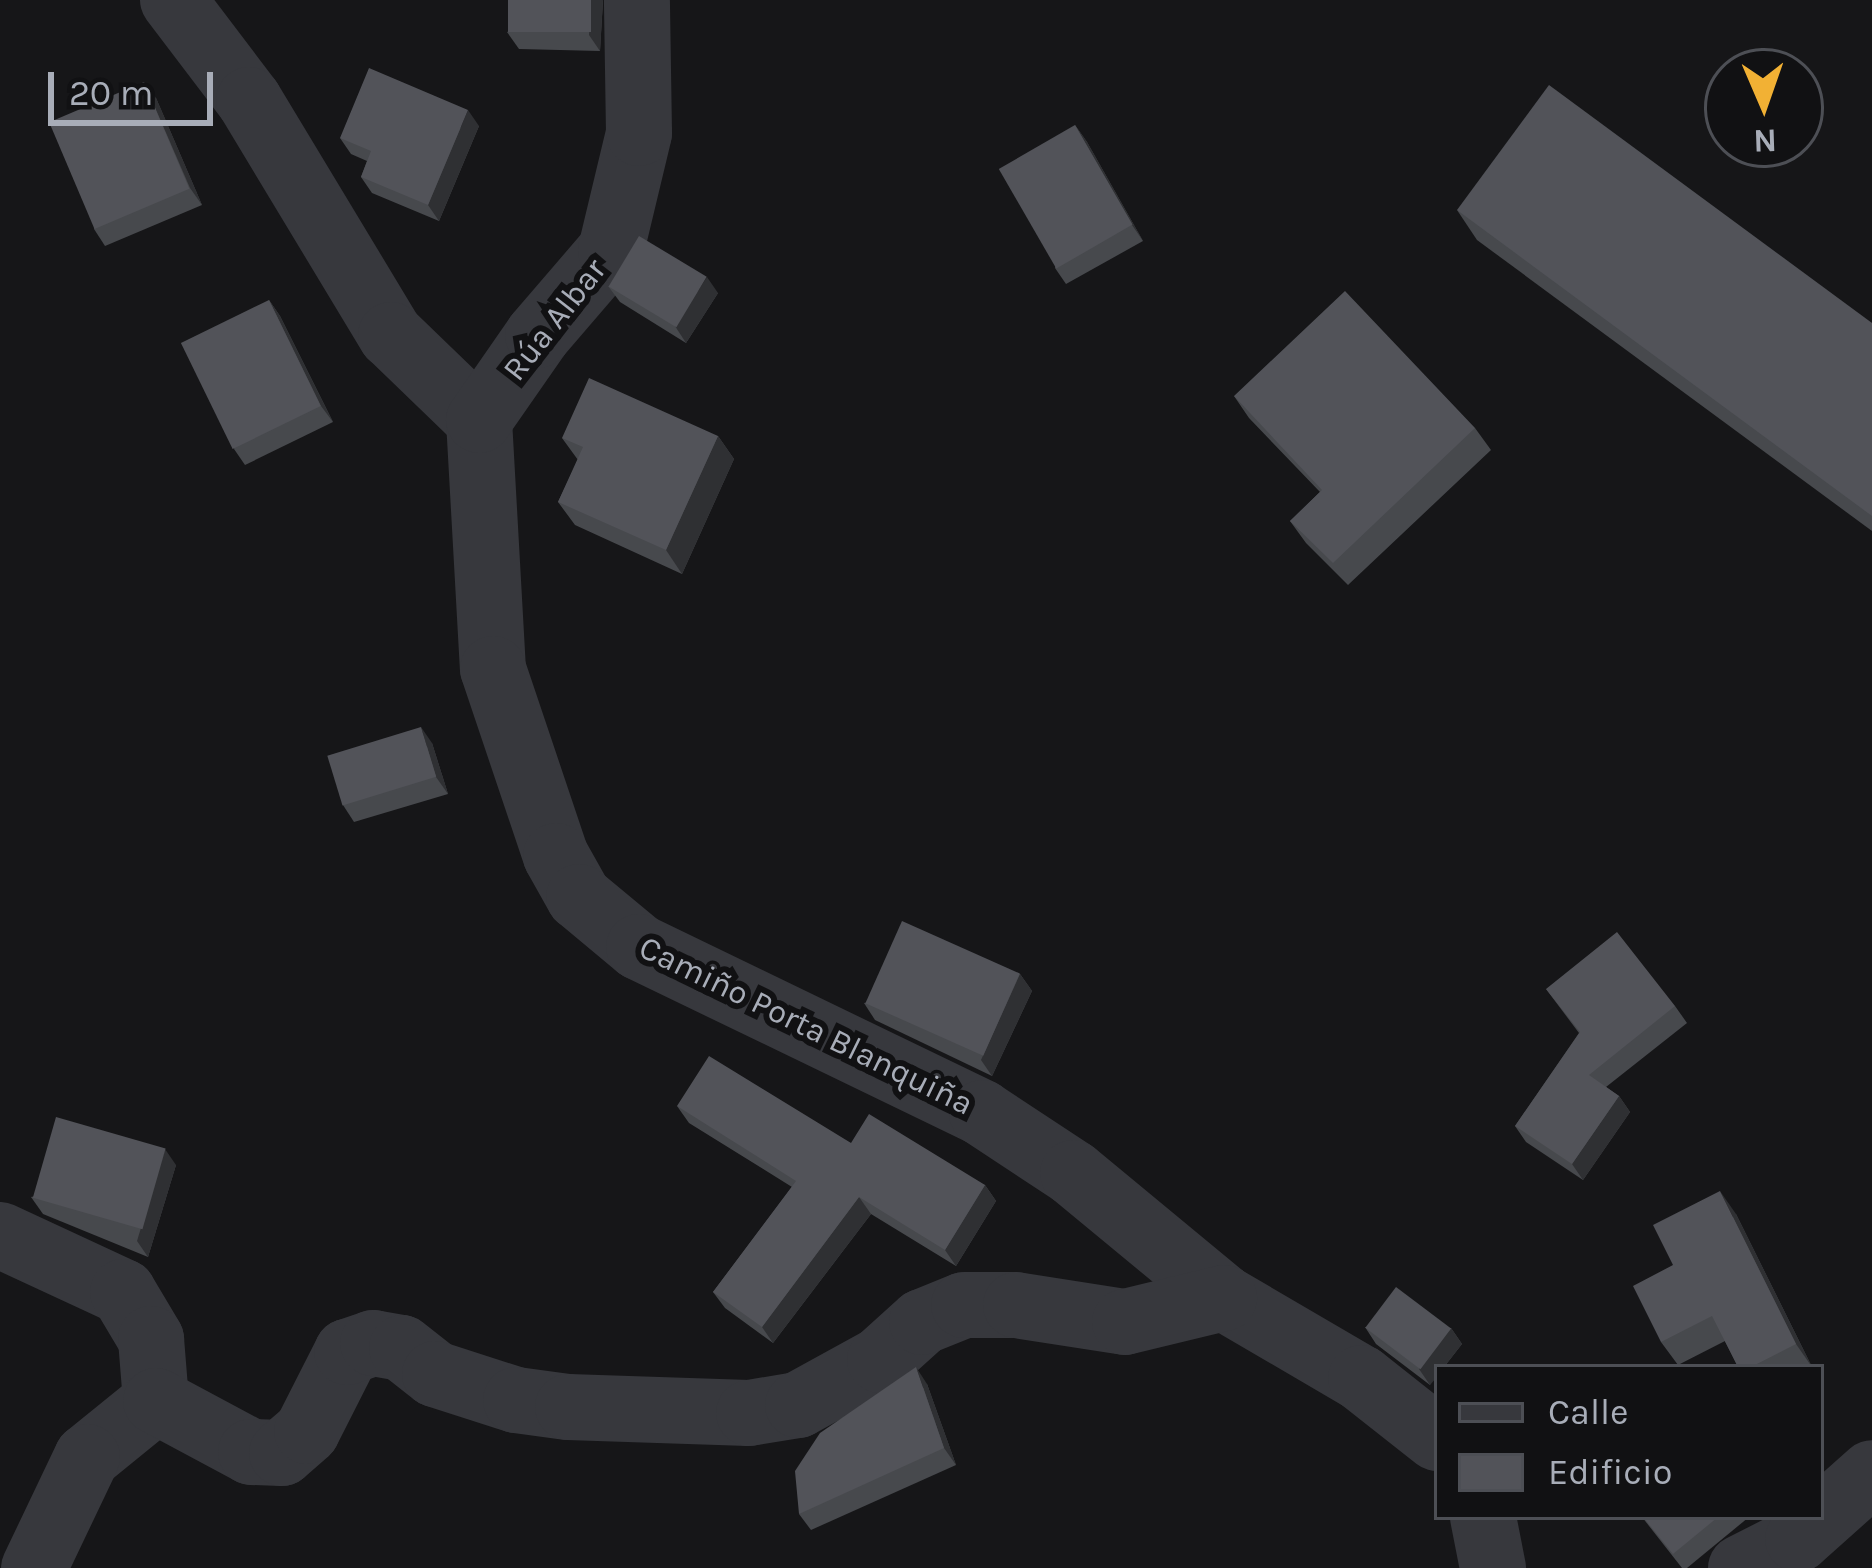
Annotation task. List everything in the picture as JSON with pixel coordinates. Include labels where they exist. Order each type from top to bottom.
[{"type":"street","points":[[172,0],[250,100],[392,334],[478,421]]},
{"type":"street","name":"Rúa Albar","points":[[478,421],[538,335],[611,250],[639,133],[638,0]]},
{"type":"street","name":"Camiño Porta Blanquiña","points":[[478,421],[493,669],[556,856],[580,897],[639,946],[982,1112],[1072,1174],[1224,1298],[1361,1378],[1434,1436]]},
{"type":"street","points":[[0,1235],[123,1292],[151,1339],[156,1401]]},
{"type":"street","points":[[156,1401],[250,1453],[282,1453],[307,1431],[347,1352],[373,1343],[402,1348],[435,1374],[516,1400],[568,1408],[749,1413],[798,1405],[880,1360],[922,1322],[964,1305],[1016,1305],[1125,1322],[1224,1298]]},
{"type":"street","points":[[34,1568],[87,1457],[156,1401]]},
{"type":"street","points":[[1824,1516],[1872,1473]]},
{"type":"street","points":[[1484,1520],[1493,1568]]},
{"type":"street","points":[[1741,1568],[1798,1539],[1819,1520]]},
{"type":"building","points":[[508,0],[591,0],[591,32],[508,32]]},
{"type":"building","points":[[369,68],[468,110],[428,205],[361,177],[371,151],[340,138]]},
{"type":"building","points":[[144,82],[189,189],[95,229],[49,122]]},
{"type":"building","points":[[1549,85],[1872,323],[1872,516],[1457,210]]},
{"type":"building","points":[[1075,125],[1132,225],[1056,269],[999,169]]},
{"type":"building","points":[[639,236],[707,277],[676,327],[609,287]]},
{"type":"building","points":[[1345,291],[1475,428],[1333,563],[1290,521],[1322,490],[1234,396]]},
{"type":"building","points":[[269,300],[321,406],[233,449],[181,343]]},
{"type":"building","points":[[589,378],[718,436],[666,550],[558,502],[583,447],[562,438]]},
{"type":"building","points":[[421,727],[436,777],[342,805],[327,756]]},
{"type":"building","points":[[902,921],[1020,973],[983,1056],[865,1003]]},
{"type":"building","points":[[1617,932],[1675,1006],[1589,1075],[1619,1096],[1572,1164],[1515,1126],[1580,1032],[1546,989]]},
{"type":"building","points":[[709,1056],[851,1143],[869,1114],[985,1185],[945,1250],[859,1197],[762,1327],[713,1292],[796,1181],[677,1106]]},
{"type":"building","points":[[56,1117],[166,1148],[142,1229],[33,1198]]},
{"type":"building","points":[[1720,1191],[1796,1344],[1757,1364],[1736,1364],[1712,1316],[1661,1342],[1633,1286],[1673,1265],[1653,1225]]},
{"type":"building","points":[[1396,1287],[1451,1329],[1420,1369],[1365,1328]]},
{"type":"building","points":[[916,1367],[944,1448],[799,1514],[795,1471],[820,1433]]},
{"type":"building","points":[[1645,1520],[1714,1520],[1673,1554]]}]
